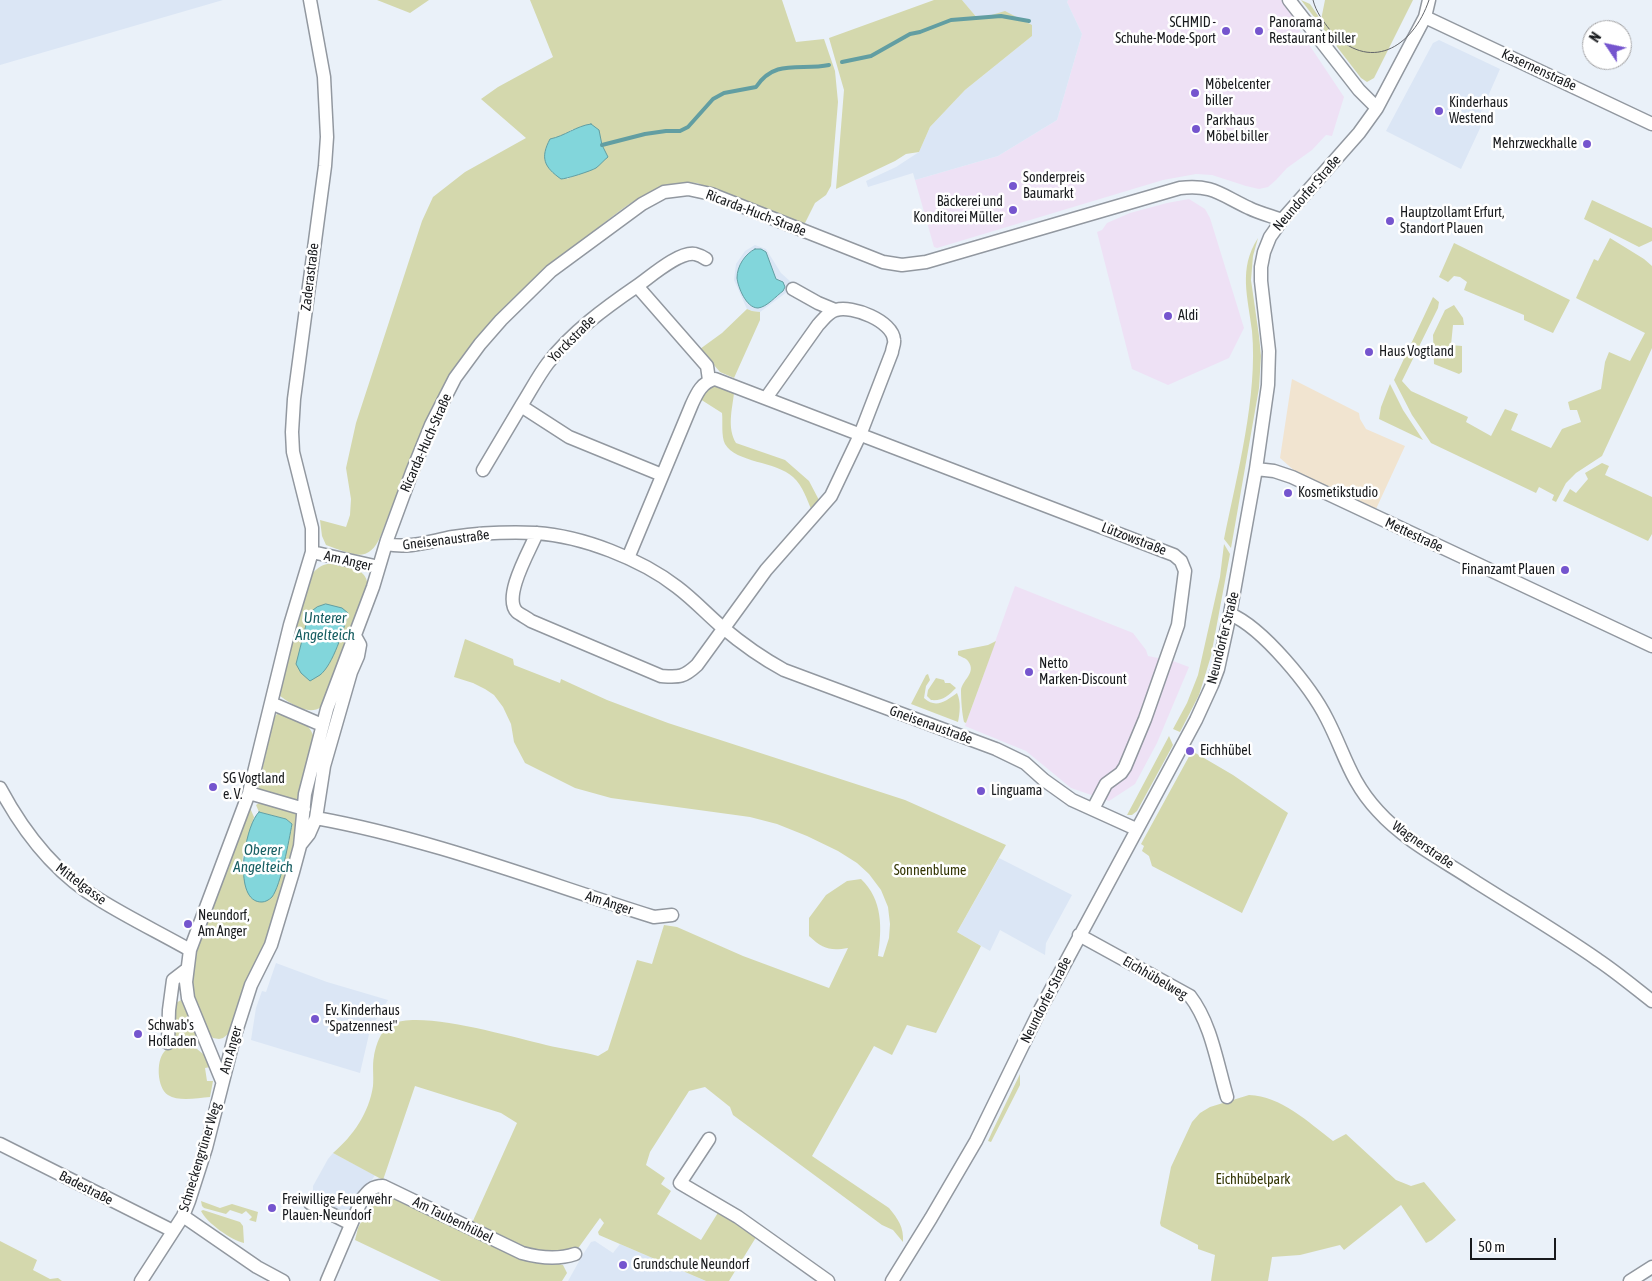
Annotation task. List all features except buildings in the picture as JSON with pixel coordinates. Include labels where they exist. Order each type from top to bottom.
[{"type":"street","name":"Zaderastraße","points":[[310,0],[324,77],[327,137],[325,166],[294,399],[292,432],[296,469],[312,528],[312,552]]},
{"type":"street","points":[[1289,0],[1359,90],[1377,108]]},
{"type":"street","name":"Neundorfer Straße","points":[[892,1281],[976,1140],[1041,1008],[1196,720],[1212,685],[1218,668],[1230,614],[1256,470],[1268,385],[1269,351],[1261,267],[1268,242],[1282,220],[1360,133],[1377,108],[1425,17],[1429,0]]},
{"type":"street","name":"Kasernenstraße","points":[[1425,17],[1652,124]]},
{"type":"street","name":"Ricarda-Huch-Straße","points":[[379,568],[412,472],[431,425],[455,378],[480,344],[501,320],[551,271],[642,204],[664,192],[688,189],[711,194],[883,262],[902,265],[926,262],[1180,188],[1196,186],[1213,190],[1248,208],[1282,220]]},
{"type":"street","name":"Yorckstraße","points":[[483,470],[547,364],[568,341],[600,312],[665,265],[683,256],[694,254],[706,259]]},
{"type":"street","points":[[628,558],[692,404],[698,393],[712,379],[707,366],[637,286]]},
{"type":"street","points":[[793,288],[818,304],[835,310]]},
{"type":"street","points":[[537,533],[513,590],[512,602],[517,612],[531,621],[661,676],[677,677],[687,675],[697,665],[766,570],[831,496],[860,435],[894,340],[891,331],[885,323],[867,315],[844,309],[835,310],[827,315],[818,325],[766,398]]},
{"type":"street","name":"Lützowstraße","points":[[712,379],[1174,555],[1181,561],[1185,571],[1178,625],[1145,719],[1125,767],[1121,773],[1106,784],[1093,809]]},
{"type":"street","points":[[521,406],[569,437],[662,475]]},
{"type":"street","name":"Mettestraße","points":[[1256,470],[1274,471],[1292,477],[1652,646]]},
{"type":"street","name":"Gneisenaustraße","points":[[386,544],[413,546],[471,535],[537,533],[588,544],[628,558],[675,585],[723,628],[765,660],[784,670],[996,749],[1025,764],[1072,800],[1136,829]]},
{"type":"street","name":"Am Anger","points":[[312,552],[379,568],[322,725],[313,757],[300,846],[271,945],[251,985],[222,1080],[188,998],[186,970],[190,950],[249,793],[290,625],[312,552]]},
{"type":"street","name":"Wagnerstraße","points":[[1230,614],[1241,619],[1266,641],[1288,664],[1307,689],[1326,718],[1352,776],[1364,796],[1385,818],[1411,840],[1598,960],[1652,1001]]},
{"type":"street","name":"Am Anger","points":[[300,846],[309,834],[316,818],[324,766],[351,672],[358,656],[360,645],[355,636]]},
{"type":"street","points":[[271,703],[322,725]]},
{"type":"street","name":"Mittelgasse","points":[[0,788],[14,816],[31,839],[50,860],[80,886],[99,900],[190,950]]},
{"type":"street","points":[[249,793],[304,809]]},
{"type":"street","name":"Am Anger","points":[[316,818],[401,837],[477,859],[654,917],[672,915]]},
{"type":"street","name":"Eichhübelweg","points":[[1079,935],[1190,996],[1199,1008],[1212,1042],[1227,1097]]},
{"type":"street","points":[[168,1043],[169,1010],[173,980],[186,970]]},
{"type":"street","name":"Schneckengrüner Weg","points":[[141,1281],[183,1216],[206,1148],[222,1080]]},
{"type":"street","points":[[709,1139],[680,1182],[738,1217],[828,1281]]},
{"type":"street","name":"Badestraße","points":[[0,1144],[172,1232]]},
{"type":"street","name":"Am Taubenhübel","points":[[327,1281],[362,1199],[369,1190],[376,1186],[383,1186],[522,1253],[537,1257],[561,1258],[575,1254]]},
{"type":"street","points":[[310,1203],[351,1224]]},
{"type":"street","points":[[183,1216],[257,1267],[283,1281]]},
{"type":"street","points":[[1630,1281],[1652,1267]]},
{"type":"shaded area","points":[[0,0],[223,0],[0,65]]},
{"type":"shaded area","points":[[962,0],[1068,0],[1067,2],[1082,34],[1057,120],[998,156],[915,180],[913,173],[868,187],[866,181],[896,167],[919,152],[930,127],[965,90],[1032,36],[978,19]]},
{"type":"shaded area","name":"Möbelcenter biller","points":[[1068,0],[1281,0],[1297,21],[1298,28],[1344,97],[1332,136],[1326,135],[1312,150],[1287,168],[1268,187],[1259,189],[1212,175],[1196,174],[1163,180],[937,248],[934,247],[915,180],[998,156],[1057,120],[1082,34],[1067,2]]},
{"type":"shaded area","name":"Kinderhaus Westend","points":[[1439,40],[1500,69],[1478,119],[1482,124],[1461,169],[1386,131],[1433,43]]},
{"type":"shaded area","points":[[1189,199],[1205,209],[1210,218],[1244,328],[1229,358],[1168,385],[1132,369],[1097,232],[1102,230],[1107,223],[1130,213]]},
{"type":"shaded area","points":[[755,245],[766,249],[781,273],[791,282],[792,286],[787,292],[760,312],[747,309],[734,280],[736,264],[745,251]]},
{"type":"shaded area","points":[[1292,379],[1359,413],[1366,429],[1405,446],[1376,509],[1297,473],[1280,458]]},
{"type":"shaded area","points":[[1015,586],[1133,633],[1146,650],[1148,656],[1173,661],[1189,667],[1157,743],[1135,784],[1109,801],[1071,788],[1026,751],[965,726]]},
{"type":"shaded area","points":[[999,858],[1072,895],[1046,943],[1045,955],[1000,930],[990,951],[957,932]]},
{"type":"shaded area","name":"Ev. Kinderhaus \"Spatzennest\"","points":[[276,963],[327,982],[388,1000],[370,1030],[360,1073],[251,1040],[256,1008],[262,991],[266,992]]},
{"type":"shaded area","points":[[333,1153],[375,1175],[350,1221],[316,1203],[313,1196],[313,1186]]},
{"type":"shaded area","name":"Grundschule Neundorf","points":[[595,1241],[613,1253],[620,1244],[706,1281],[568,1281],[591,1242]]},
{"type":"green space","points":[[377,0],[429,0],[410,13]]},
{"type":"green space","points":[[530,0],[782,0],[796,42],[824,39],[835,71],[838,102],[831,186],[826,195],[815,203],[804,225],[697,183],[682,183],[654,190],[630,204],[529,283],[499,312],[473,344],[428,417],[381,535],[371,550],[359,555],[326,545],[322,536],[320,520],[346,527],[350,515],[351,499],[346,468],[356,423],[422,221],[433,197],[465,172],[526,138],[481,99],[498,87],[553,57]],"holes":[[[573,129],[595,168],[567,179],[550,139],[561,137]]]},
{"type":"green space","points":[[934,0],[962,0],[978,19],[1005,11],[1032,25],[1032,36],[965,90],[930,127],[919,152],[906,154],[836,189],[844,90],[829,38]]},
{"type":"green space","points":[[1301,0],[1310,4],[1321,20],[1325,0],[1413,0],[1374,78],[1367,82],[1361,78]]},
{"type":"green space","points":[[1592,200],[1652,228],[1652,241],[1639,247],[1584,219]]},
{"type":"green space","points":[[1258,238],[1253,256],[1251,280],[1261,356],[1259,388],[1231,548],[1224,539],[1245,435],[1252,382],[1252,331],[1246,272],[1248,261]]},
{"type":"green space","points":[[1610,238],[1652,266],[1652,348],[1602,456],[1576,473],[1566,483],[1556,502],[1552,500],[1554,495],[1539,487],[1536,493],[1431,443],[1412,415],[1394,380],[1433,297],[1439,302],[1438,308],[1402,381],[1411,391],[1468,417],[1466,422],[1491,436],[1505,409],[1518,414],[1511,430],[1551,448],[1562,429],[1581,422],[1577,410],[1570,410],[1568,402],[1601,389],[1605,362],[1609,352],[1630,361],[1645,333],[1576,298],[1594,259],[1598,261]]},
{"type":"green space","points":[[1454,243],[1570,300],[1553,333],[1524,320],[1524,315],[1464,290],[1467,282],[1460,277],[1454,276],[1448,282],[1439,277]]},
{"type":"green space","points":[[1454,305],[1463,318],[1464,325],[1453,325],[1451,345],[1462,346],[1462,372],[1459,374],[1434,364],[1433,335],[1445,310]]},
{"type":"green space","points":[[747,309],[760,312],[760,320],[734,378],[720,372],[700,349],[722,333]]},
{"type":"green space","points":[[1390,384],[1403,410],[1423,440],[1379,419],[1381,407]]},
{"type":"green space","points":[[711,387],[721,387],[734,393],[731,425],[736,443],[785,460],[809,481],[820,502],[812,511],[802,489],[793,477],[777,468],[738,455],[725,444],[722,413],[700,399]]},
{"type":"green space","points":[[1602,463],[1609,466],[1605,475],[1652,497],[1652,534],[1648,541],[1563,501],[1570,489],[1576,493],[1588,479],[1585,473]]},
{"type":"green space","points":[[1224,544],[1230,554],[1211,656],[1199,695],[1180,732],[1173,729],[1187,703],[1198,675],[1220,577]]},
{"type":"green space","points":[[333,563],[361,572],[365,576],[368,589],[321,707],[306,710],[280,696],[278,686],[312,574],[321,566]]},
{"type":"green space","name":"Sonnenblume","points":[[465,639],[513,659],[514,665],[560,683],[561,679],[607,700],[668,723],[905,800],[1006,845],[957,932],[981,946],[936,1033],[907,1025],[892,1055],[874,1046],[812,1156],[889,1208],[900,1224],[903,1242],[893,1230],[882,1225],[733,1115],[730,1107],[705,1087],[689,1091],[650,1152],[646,1165],[665,1178],[661,1184],[671,1191],[657,1214],[701,1240],[719,1211],[758,1234],[729,1281],[706,1281],[599,1235],[598,1232],[604,1223],[600,1218],[579,1247],[572,1252],[526,1251],[472,1223],[517,1123],[501,1113],[415,1086],[383,1180],[333,1153],[347,1139],[364,1115],[373,1086],[373,1060],[376,1047],[382,1033],[392,1024],[424,1020],[445,1022],[598,1056],[608,1050],[637,960],[652,964],[664,925],[677,927],[743,956],[829,988],[848,948],[827,948],[814,940],[809,936],[809,918],[826,895],[847,881],[861,879],[874,896],[877,905],[880,925],[878,956],[883,957],[889,938],[888,907],[881,890],[869,874],[857,863],[838,851],[807,836],[777,824],[750,817],[611,798],[575,788],[525,763],[514,742],[511,724],[503,707],[494,695],[473,683],[454,677]]},
{"type":"green space","points":[[996,641],[966,723],[964,722],[961,690],[971,669],[968,661],[958,655],[958,651],[988,645]]},
{"type":"green space","points":[[928,674],[930,680],[926,686],[924,698],[933,703],[941,703],[957,693],[960,707],[958,722],[911,704]]},
{"type":"green space","points":[[936,678],[944,680],[945,683],[950,683],[956,688],[939,700],[931,700],[927,696],[928,690]]},
{"type":"green space","points":[[279,712],[306,724],[314,739],[299,800],[267,794],[258,789],[274,717]]},
{"type":"green space","points":[[1169,736],[1173,745],[1137,811],[1132,815],[1127,815]]},
{"type":"green space","points":[[1192,751],[1233,775],[1288,813],[1242,913],[1152,866],[1149,856],[1142,851],[1144,846],[1141,844]]},
{"type":"green space","points":[[259,803],[292,811],[296,814],[299,822],[296,849],[279,909],[232,1031],[223,1038],[213,1038],[207,1031],[190,995],[189,966],[250,808],[254,817],[242,865],[276,888],[292,824],[286,819],[259,812],[256,805]]},
{"type":"green space","points":[[181,1000],[200,1044],[186,1038],[173,1036],[171,1027],[176,1003]]},
{"type":"green space","points":[[181,1044],[197,1049],[208,1058],[210,1067],[205,1068],[207,1081],[213,1081],[210,1097],[177,1098],[164,1092],[159,1074],[161,1056],[168,1049]]},
{"type":"green space","points":[[1020,1074],[1020,1085],[991,1142],[988,1141],[992,1132]]},
{"type":"green space","name":"Eichhübelpark","points":[[1249,1095],[1261,1096],[1294,1111],[1333,1141],[1346,1134],[1396,1180],[1411,1186],[1424,1182],[1456,1220],[1426,1243],[1401,1205],[1344,1250],[1340,1245],[1300,1255],[1272,1257],[1268,1281],[1211,1281],[1215,1255],[1198,1249],[1198,1245],[1161,1226],[1171,1167],[1192,1122],[1200,1113],[1210,1107]]},
{"type":"green space","points":[[377,1191],[508,1252],[563,1265],[567,1273],[562,1281],[441,1281],[355,1240],[358,1228]]},
{"type":"green space","points":[[201,1201],[220,1208],[232,1204],[258,1212],[256,1222],[249,1220],[252,1217],[246,1211],[242,1214],[230,1210],[226,1214],[204,1208]]},
{"type":"green space","points":[[203,1210],[240,1222],[243,1226],[244,1243],[214,1226],[204,1216],[201,1211]]},
{"type":"green space","points":[[0,1241],[37,1260],[33,1270],[50,1279],[58,1278],[62,1281],[0,1281]]},
{"type":"water","points":[[591,124],[599,130],[602,145],[608,157],[598,167],[561,179],[545,162],[545,152],[550,139]]},
{"type":"water","points":[[755,249],[761,249],[766,252],[776,279],[783,282],[785,287],[783,291],[765,306],[758,308],[746,301],[737,278],[738,269],[742,261]]},
{"type":"water","name":"Unterer Angelteich","points":[[326,604],[342,608],[348,613],[334,655],[325,670],[310,681],[301,673],[296,664],[309,613],[317,607]]},
{"type":"water","name":"Oberer Angelteich","points":[[259,812],[286,819],[292,824],[284,862],[275,891],[271,898],[262,902],[253,899],[247,890],[244,878],[245,847],[249,832]]},
{"type":"waterway","points":[[842,62],[871,56],[910,34],[951,20],[1001,16],[1029,21]]},
{"type":"waterway","points":[[602,145],[645,134],[680,131],[688,127],[713,99],[724,93],[756,87],[771,72],[789,67],[829,65]]},
{"type":"tram line","points":[[1313,0],[1318,12],[1330,30],[1345,43],[1360,51],[1374,52],[1388,50],[1401,42],[1422,17],[1429,0]]},
{"type":"place","name":"SCHMID - Schuhe-Mode-Sport","points":[[1226,31]]},
{"type":"place","name":"Panorama Restaurant biller","points":[[1259,31]]},
{"type":"place","name":"Möbelcenter biller","points":[[1195,93]]},
{"type":"place","name":"Kinderhaus Westend","points":[[1439,111]]},
{"type":"place","name":"Parkhaus Möbel biller","points":[[1196,129]]},
{"type":"place","name":"Mehrzweckhalle","points":[[1587,144]]},
{"type":"place","name":"Sonderpreis Baumarkt","points":[[1013,186]]},
{"type":"place","name":"Bäckerei und Konditorei Müller","points":[[1013,210]]},
{"type":"place","name":"Hauptzollamt Erfurt, Standort Plauen","points":[[1390,221]]},
{"type":"place","name":"Aldi","points":[[1168,316]]},
{"type":"place","name":"Haus Vogtland","points":[[1369,352]]},
{"type":"place","name":"Kosmetikstudio","points":[[1288,493]]},
{"type":"place","name":"Finanzamt Plauen","points":[[1565,570]]},
{"type":"place","name":"Netto Marken-Discount","points":[[1029,672]]},
{"type":"place","name":"Eichhübel","points":[[1190,751]]},
{"type":"place","name":"SG Vogtland e. V.","points":[[213,787]]},
{"type":"place","name":"Linguama","points":[[981,791]]},
{"type":"place","name":"Neundorf, Am Anger","points":[[188,924]]},
{"type":"place","name":"Ev. Kinderhaus \"Spatzennest\"","points":[[315,1019]]},
{"type":"place","name":"Schwab's Hofladen","points":[[138,1034]]},
{"type":"place","name":"Freiwillige Feuerwehr Plauen-Neundorf","points":[[272,1208]]},
{"type":"place","name":"Grundschule Neundorf","points":[[623,1265]]}]
